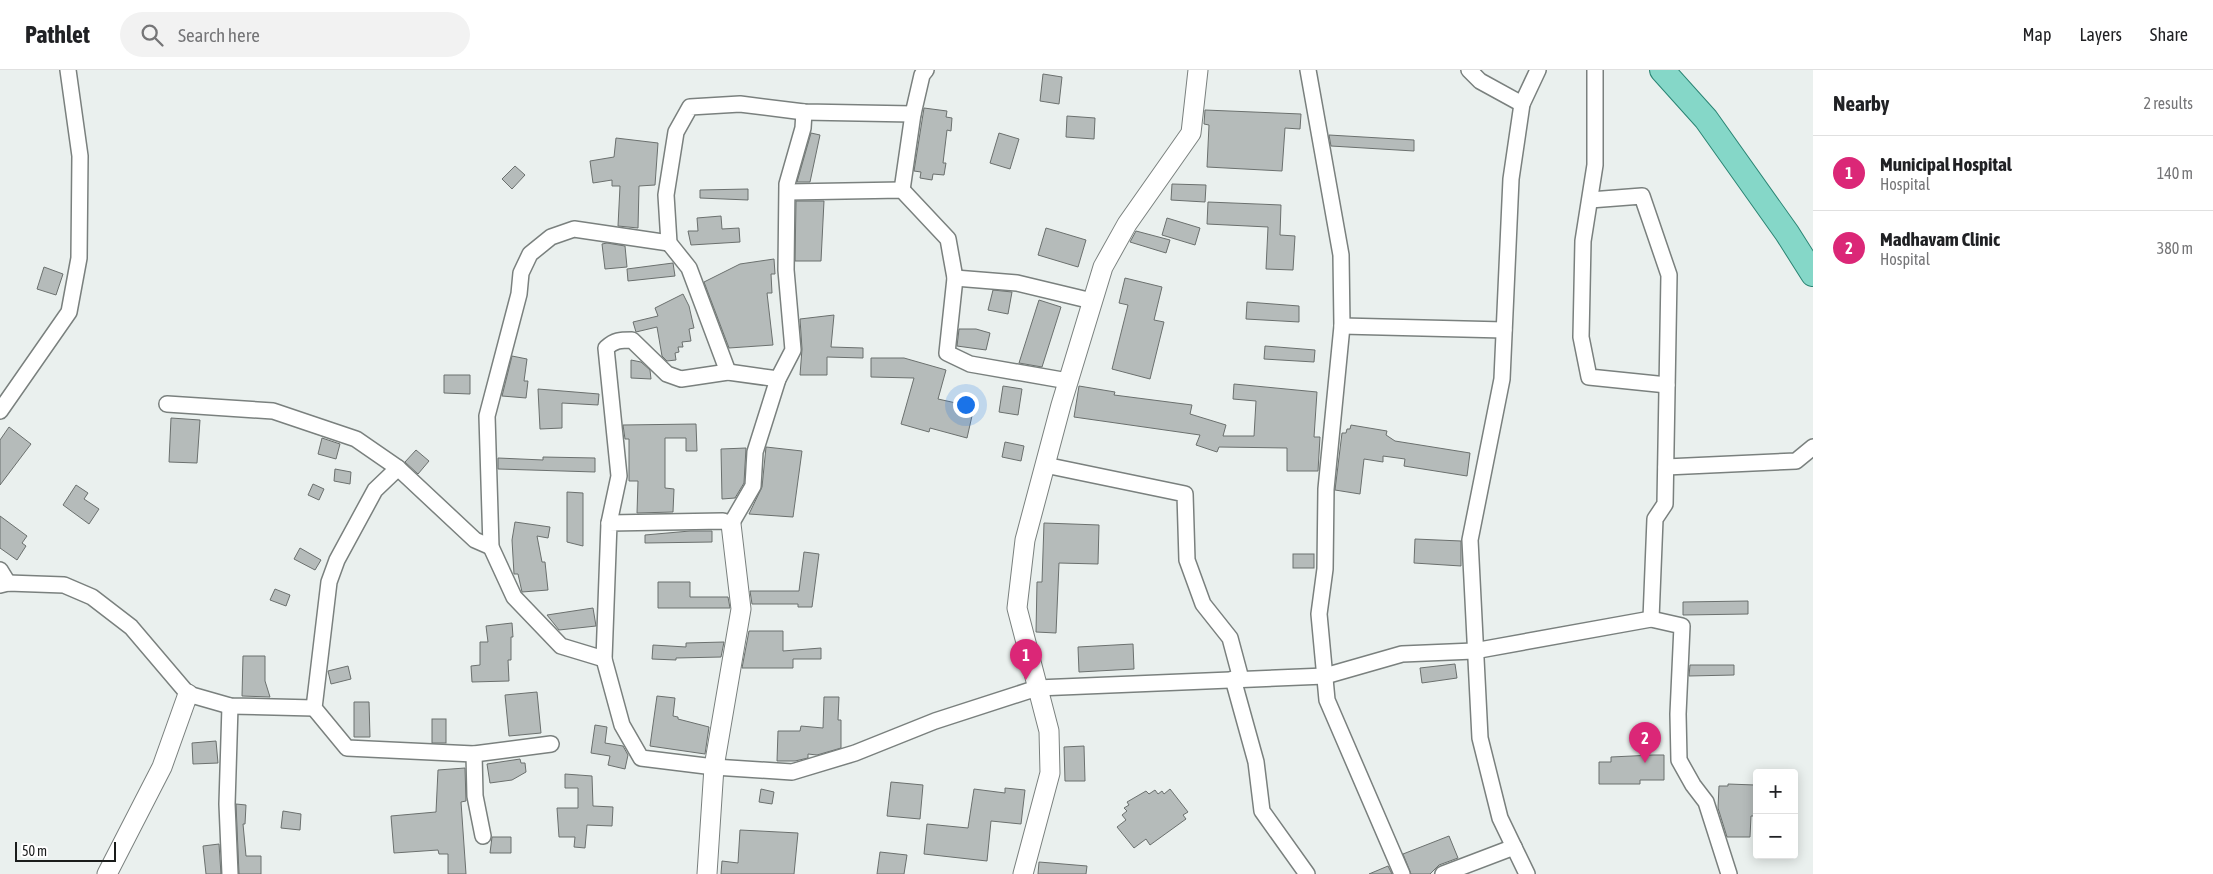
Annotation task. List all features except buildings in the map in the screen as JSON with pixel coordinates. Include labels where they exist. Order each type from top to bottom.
[{"type":"main road","points":[[1662,70],[1706,119],[1787,233],[1813,274]]},
{"type":"street","points":[[0,411],[69,312],[79,258],[80,156],[68,70]]},
{"type":"street","points":[[902,190],[912,114],[922,75],[926,70]]},
{"type":"street","points":[[1023,874],[1050,773],[1049,732],[1017,608],[1025,540],[1068,381],[1103,267],[1127,224],[1191,134],[1198,70]]},
{"type":"street","points":[[1308,70],[1341,255],[1342,326],[1326,489],[1325,569],[1319,614],[1325,676],[1328,700],[1402,874]]},
{"type":"street","points":[[1469,70],[1480,82],[1522,104]]},
{"type":"street","points":[[1527,874],[1500,818],[1480,738],[1474,651],[1470,540],[1502,380],[1511,179],[1522,104],[1538,70]]},
{"type":"street","points":[[1595,70],[1595,165],[1583,241],[1582,337],[1589,378],[1667,385]]},
{"type":"street","points":[[728,372],[688,268],[669,244],[666,195],[676,132],[690,107],[740,104],[804,112],[912,114]]},
{"type":"street","points":[[707,874],[714,767],[741,609],[730,524],[753,486],[755,452],[778,380],[793,350],[786,270],[787,184],[803,128],[804,112]]},
{"type":"street","points":[[788,192],[902,190],[948,239],[954,278],[947,353],[970,364],[1068,381]]},
{"type":"street","points":[[1590,200],[1642,196],[1668,275],[1665,504],[1655,519],[1651,619]]},
{"type":"street","points":[[604,659],[561,646],[514,597],[491,547],[487,416],[519,294],[521,273],[530,254],[551,237],[574,229],[669,244]]},
{"type":"street","points":[[954,278],[1017,283],[1092,301]]},
{"type":"street","points":[[1342,326],[1504,330]]},
{"type":"street","points":[[778,380],[728,372],[681,380],[667,374],[632,340],[615,340],[606,348],[618,476],[609,523],[604,659],[622,725],[641,758],[714,767],[792,772],[855,753],[935,721],[1037,688],[1325,676],[1402,654],[1474,651],[1651,619],[1682,626],[1678,714],[1679,760],[1706,802],[1729,874]]},
{"type":"street","points":[[167,404],[273,411],[356,439],[398,468],[475,540],[491,547]]},
{"type":"street","points":[[1666,467],[1796,462],[1813,447]]},
{"type":"street","points":[[1045,465],[1185,494],[1187,560],[1204,604],[1230,638],[1237,679],[1256,762],[1262,811],[1307,874]]},
{"type":"street","points":[[398,468],[375,490],[337,560],[329,582],[314,708],[347,748],[474,754],[551,744]]},
{"type":"street","points":[[609,523],[722,521],[730,524]]},
{"type":"street","points":[[0,570],[4,584],[64,585],[92,597],[131,627],[188,694],[230,706],[314,708]]},
{"type":"street","points":[[107,874],[162,767],[188,694]]},
{"type":"street","points":[[230,706],[227,804],[230,874]]},
{"type":"street","points":[[474,754],[475,796],[483,836]]},
{"type":"street","points":[[1443,874],[1514,847]]},
{"type":"place","name":"Municipal Hospital","points":[[1026,680]]},
{"type":"place","name":"Madhavam Clinic","points":[[1645,763]]}]
